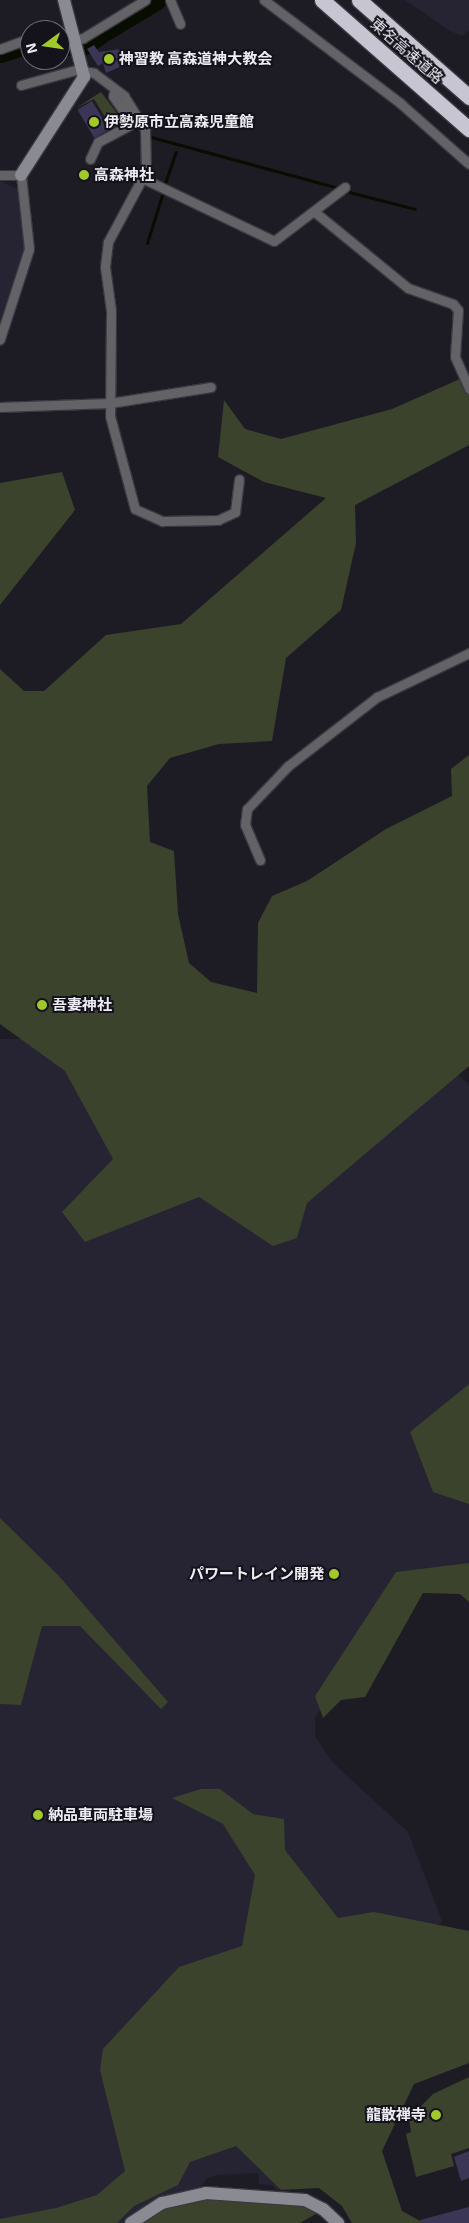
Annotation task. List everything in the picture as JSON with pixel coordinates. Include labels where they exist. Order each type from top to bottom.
[{"type":"highway","name":"東名高速道路","points":[[322,0],[469,129]]},
{"type":"highway","name":"東名高速道路","points":[[359,0],[469,97]]},
{"type":"street","points":[[0,339],[29,249],[21,175],[79,89],[84,70],[77,40],[64,0]]},
{"type":"street","points":[[70,40],[77,40],[145,0]]},
{"type":"street","points":[[170,0],[180,24]]},
{"type":"street","points":[[264,0],[400,103],[469,164]]},
{"type":"street","points":[[0,49],[20,42]]},
{"type":"street","points":[[21,85],[84,70],[115,89],[130,103],[144,130],[147,165],[106,250],[111,311],[110,403],[134,509],[146,517],[193,523],[218,520],[235,512],[239,479]]},
{"type":"street","points":[[90,158],[98,142],[120,132],[129,122],[113,96],[115,89]]},
{"type":"street","points":[[0,175],[21,175]]},
{"type":"street","points":[[142,178],[274,241],[316,213],[345,187]]},
{"type":"street","points":[[316,213],[408,288],[453,304],[458,310],[455,357],[469,389]]},
{"type":"street","points":[[0,407],[110,403],[211,387]]},
{"type":"street","points":[[260,860],[245,825],[247,809],[288,766],[376,697],[469,652]]},
{"type":"street","points":[[130,2223],[162,2203],[206,2193],[305,2200],[323,2209],[338,2223]]},
{"type":"shaded area","points":[[405,0],[469,0],[469,30],[462,36],[450,31]]},
{"type":"shaded area","points":[[0,181],[18,190],[25,246],[0,322]]},
{"type":"shaded area","points":[[0,1039],[419,1039],[469,1085],[469,1571],[410,1576],[315,1717],[315,1736],[332,1762],[408,1832],[442,1921],[382,1983],[278,2192],[272,2185],[259,2184],[258,2173],[216,2175],[206,2179],[201,2187],[164,2197],[122,2223],[0,2223]]},
{"type":"green space","points":[[101,92],[122,120],[122,126],[113,130],[94,99],[76,108]]},
{"type":"green space","points":[[469,375],[469,445],[355,505],[356,543],[341,610],[286,658],[272,741],[219,744],[170,758],[147,786],[150,842],[174,851],[178,914],[189,963],[211,982],[257,993],[258,923],[272,896],[307,881],[386,829],[452,796],[451,769],[469,755],[469,1066],[307,1203],[297,1238],[273,1246],[199,1197],[85,1242],[62,1212],[113,1159],[65,1071],[0,1024],[0,669],[24,691],[44,691],[106,635],[181,624],[326,498],[264,482],[218,457],[224,400],[245,429],[281,439],[392,409]]},
{"type":"green space","points":[[62,472],[75,510],[0,605],[0,483]]},
{"type":"green space","points":[[469,1384],[469,1504],[433,1492],[410,1432]]},
{"type":"green space","points":[[0,1518],[58,1575],[168,1702],[161,1709],[80,1626],[42,1626],[21,1705],[0,1704]]},
{"type":"green space","points":[[469,1563],[469,1602],[460,1594],[423,1593],[365,1697],[341,1700],[323,1718],[315,1696],[396,1572]]},
{"type":"green space","points":[[201,1789],[220,1789],[253,1814],[284,1819],[285,1850],[338,1918],[374,1912],[469,1931],[469,2063],[414,2084],[382,2151],[402,2211],[424,2223],[352,2223],[342,2206],[319,2188],[281,2190],[236,2146],[190,2162],[178,2185],[134,2206],[117,2223],[0,2223],[0,2219],[56,2208],[97,2195],[125,2171],[100,2070],[103,2049],[179,1967],[242,1946],[255,1875],[223,1824],[172,1798]]},
{"type":"green space","points":[[469,2077],[469,2148],[451,2154],[454,2166],[416,2177],[406,2134],[411,2132],[409,2119],[419,2116],[418,2109],[433,2094]]},
{"type":"green space","points":[[208,2198],[306,2205],[321,2211],[300,2223],[139,2223],[161,2210]]},
{"type":"building","name":"神習教 高森道神大教会","points":[[94,45],[99,52],[121,49],[124,65],[106,73],[103,63],[98,66],[87,49]]},
{"type":"building","name":"伊勢原市立高森児童館","points":[[92,101],[109,129],[94,138],[77,110]]},
{"type":"building","points":[[469,2151],[469,2178],[461,2181],[454,2157]]},
{"type":"building","points":[[469,2207],[469,2223],[421,2223],[420,2220]]},
{"type":"waterway","points":[[106,31],[157,0]]},
{"type":"waterway","points":[[85,45],[100,35]]},
{"type":"waterway","points":[[1,53],[20,46]]},
{"type":"waterway","points":[[151,137],[339,188]]},
{"type":"waterway","points":[[164,186],[176,152]]},
{"type":"waterway","points":[[349,192],[415,209]]},
{"type":"waterway","points":[[147,243],[162,195]]},
{"type":"place","name":"神習教 高森道神大教会","points":[[109,59]]},
{"type":"place","name":"伊勢原市立高森児童館","points":[[94,122]]},
{"type":"place","name":"高森神社","points":[[84,175]]},
{"type":"place","name":"吾妻神社","points":[[42,1005]]},
{"type":"place","name":"パワートレイン開発","points":[[334,1574]]},
{"type":"place","name":"納品車両駐車場","points":[[38,1815]]},
{"type":"place","name":"龍散禅寺","points":[[436,2115]]}]
